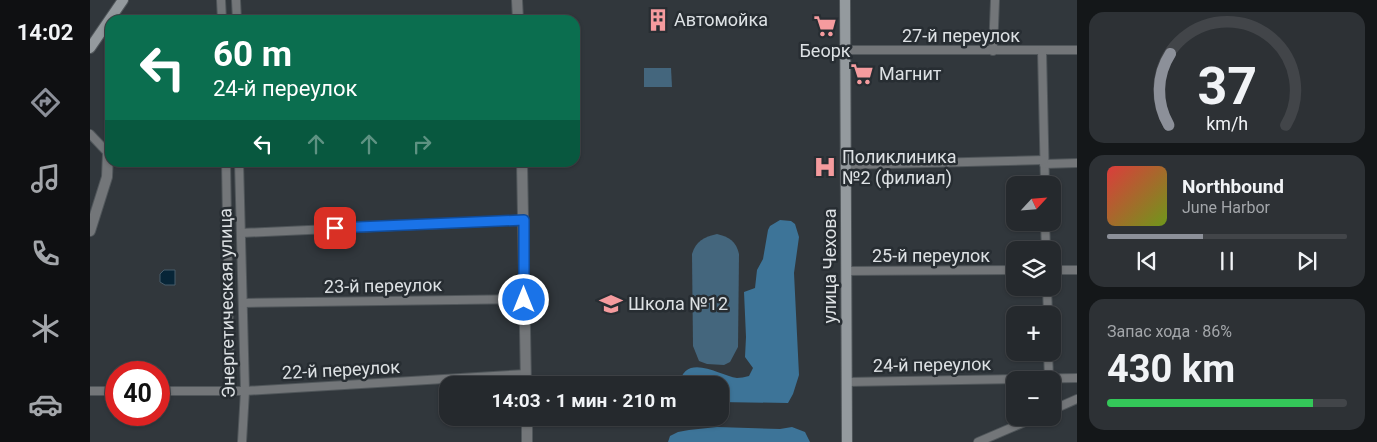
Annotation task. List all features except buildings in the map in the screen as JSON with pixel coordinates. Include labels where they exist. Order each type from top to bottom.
[{"type":"main road","points":[[112,15],[122,0]]},
{"type":"main road","name":"улица Чехова","points":[[845,0],[847,442]]},
{"type":"main road","points":[[90,48],[105,26]]},
{"type":"street","points":[[221,0],[222,15]]},
{"type":"street","points":[[236,0],[237,15]]},
{"type":"street","points":[[517,0],[518,15]]},
{"type":"street","points":[[993,51],[995,0]]},
{"type":"street","name":"27-й переулок","points":[[845,50],[1077,50]]},
{"type":"street","points":[[1042,51],[1045,176]]},
{"type":"street","points":[[90,134],[105,150]]},
{"type":"street","points":[[846,166],[1077,163]]},
{"type":"street","points":[[90,231],[108,177],[108,167]]},
{"type":"street","points":[[226,167],[230,390]]},
{"type":"street","name":"Энергетическая улица","points":[[239,167],[245,391],[242,442]]},
{"type":"street","points":[[522,167],[526,374]]},
{"type":"street","points":[[228,210],[240,210]]},
{"type":"street","points":[[241,232],[524,220]]},
{"type":"street","name":"25-й переулок","points":[[846,271],[1006,270]]},
{"type":"street","points":[[1061,270],[1077,270]]},
{"type":"street","name":"23-й переулок","points":[[242,303],[524,300]]},
{"type":"street","name":"22-й переулок","points":[[170,391],[245,391],[526,374]]},
{"type":"street","name":"24-й переулок","points":[[1061,379],[1077,378]]},
{"type":"street","name":"24-й переулок","points":[[847,382],[1006,380]]},
{"type":"street","points":[[90,391],[105,391]]},
{"type":"street","points":[[1061,406],[1077,399]]},
{"type":"street","points":[[527,426],[527,442]]},
{"type":"street","points":[[978,442],[1015,426]]},
{"type":"shaded area","points":[[644,68],[671,68],[672,87],[644,87]]},
{"type":"shaded area","points":[[780,220],[791,221],[795,224],[799,237],[794,273],[799,375],[788,403],[729,402],[729,376],[683,376],[688,369],[696,367],[713,370],[737,378],[749,376],[753,368],[745,357],[744,292],[755,288],[757,270],[763,259],[770,226]]},
{"type":"shaded area","points":[[717,234],[731,240],[739,254],[738,347],[730,362],[724,365],[707,364],[699,361],[693,346],[692,254],[701,240]]},
{"type":"shaded area","points":[[164,270],[175,270],[175,285],[165,285],[160,282],[160,274]]},
{"type":"shaded area","points":[[717,427],[780,429],[792,427],[805,432],[810,442],[668,442],[670,436],[678,432]]},
{"type":"place","name":"Автомойка","points":[[658,20]]},
{"type":"place","name":"Беорк","points":[[825,26]]},
{"type":"place","name":"Магнит","points":[[862,74]]},
{"type":"place","name":"Поликлиника №2 (филиал)","points":[[825,167]]},
{"type":"place","name":"Школа №12","points":[[611,304]]},
{"type":"route","points":[[335,228],[524,220],[524,300]]}]
